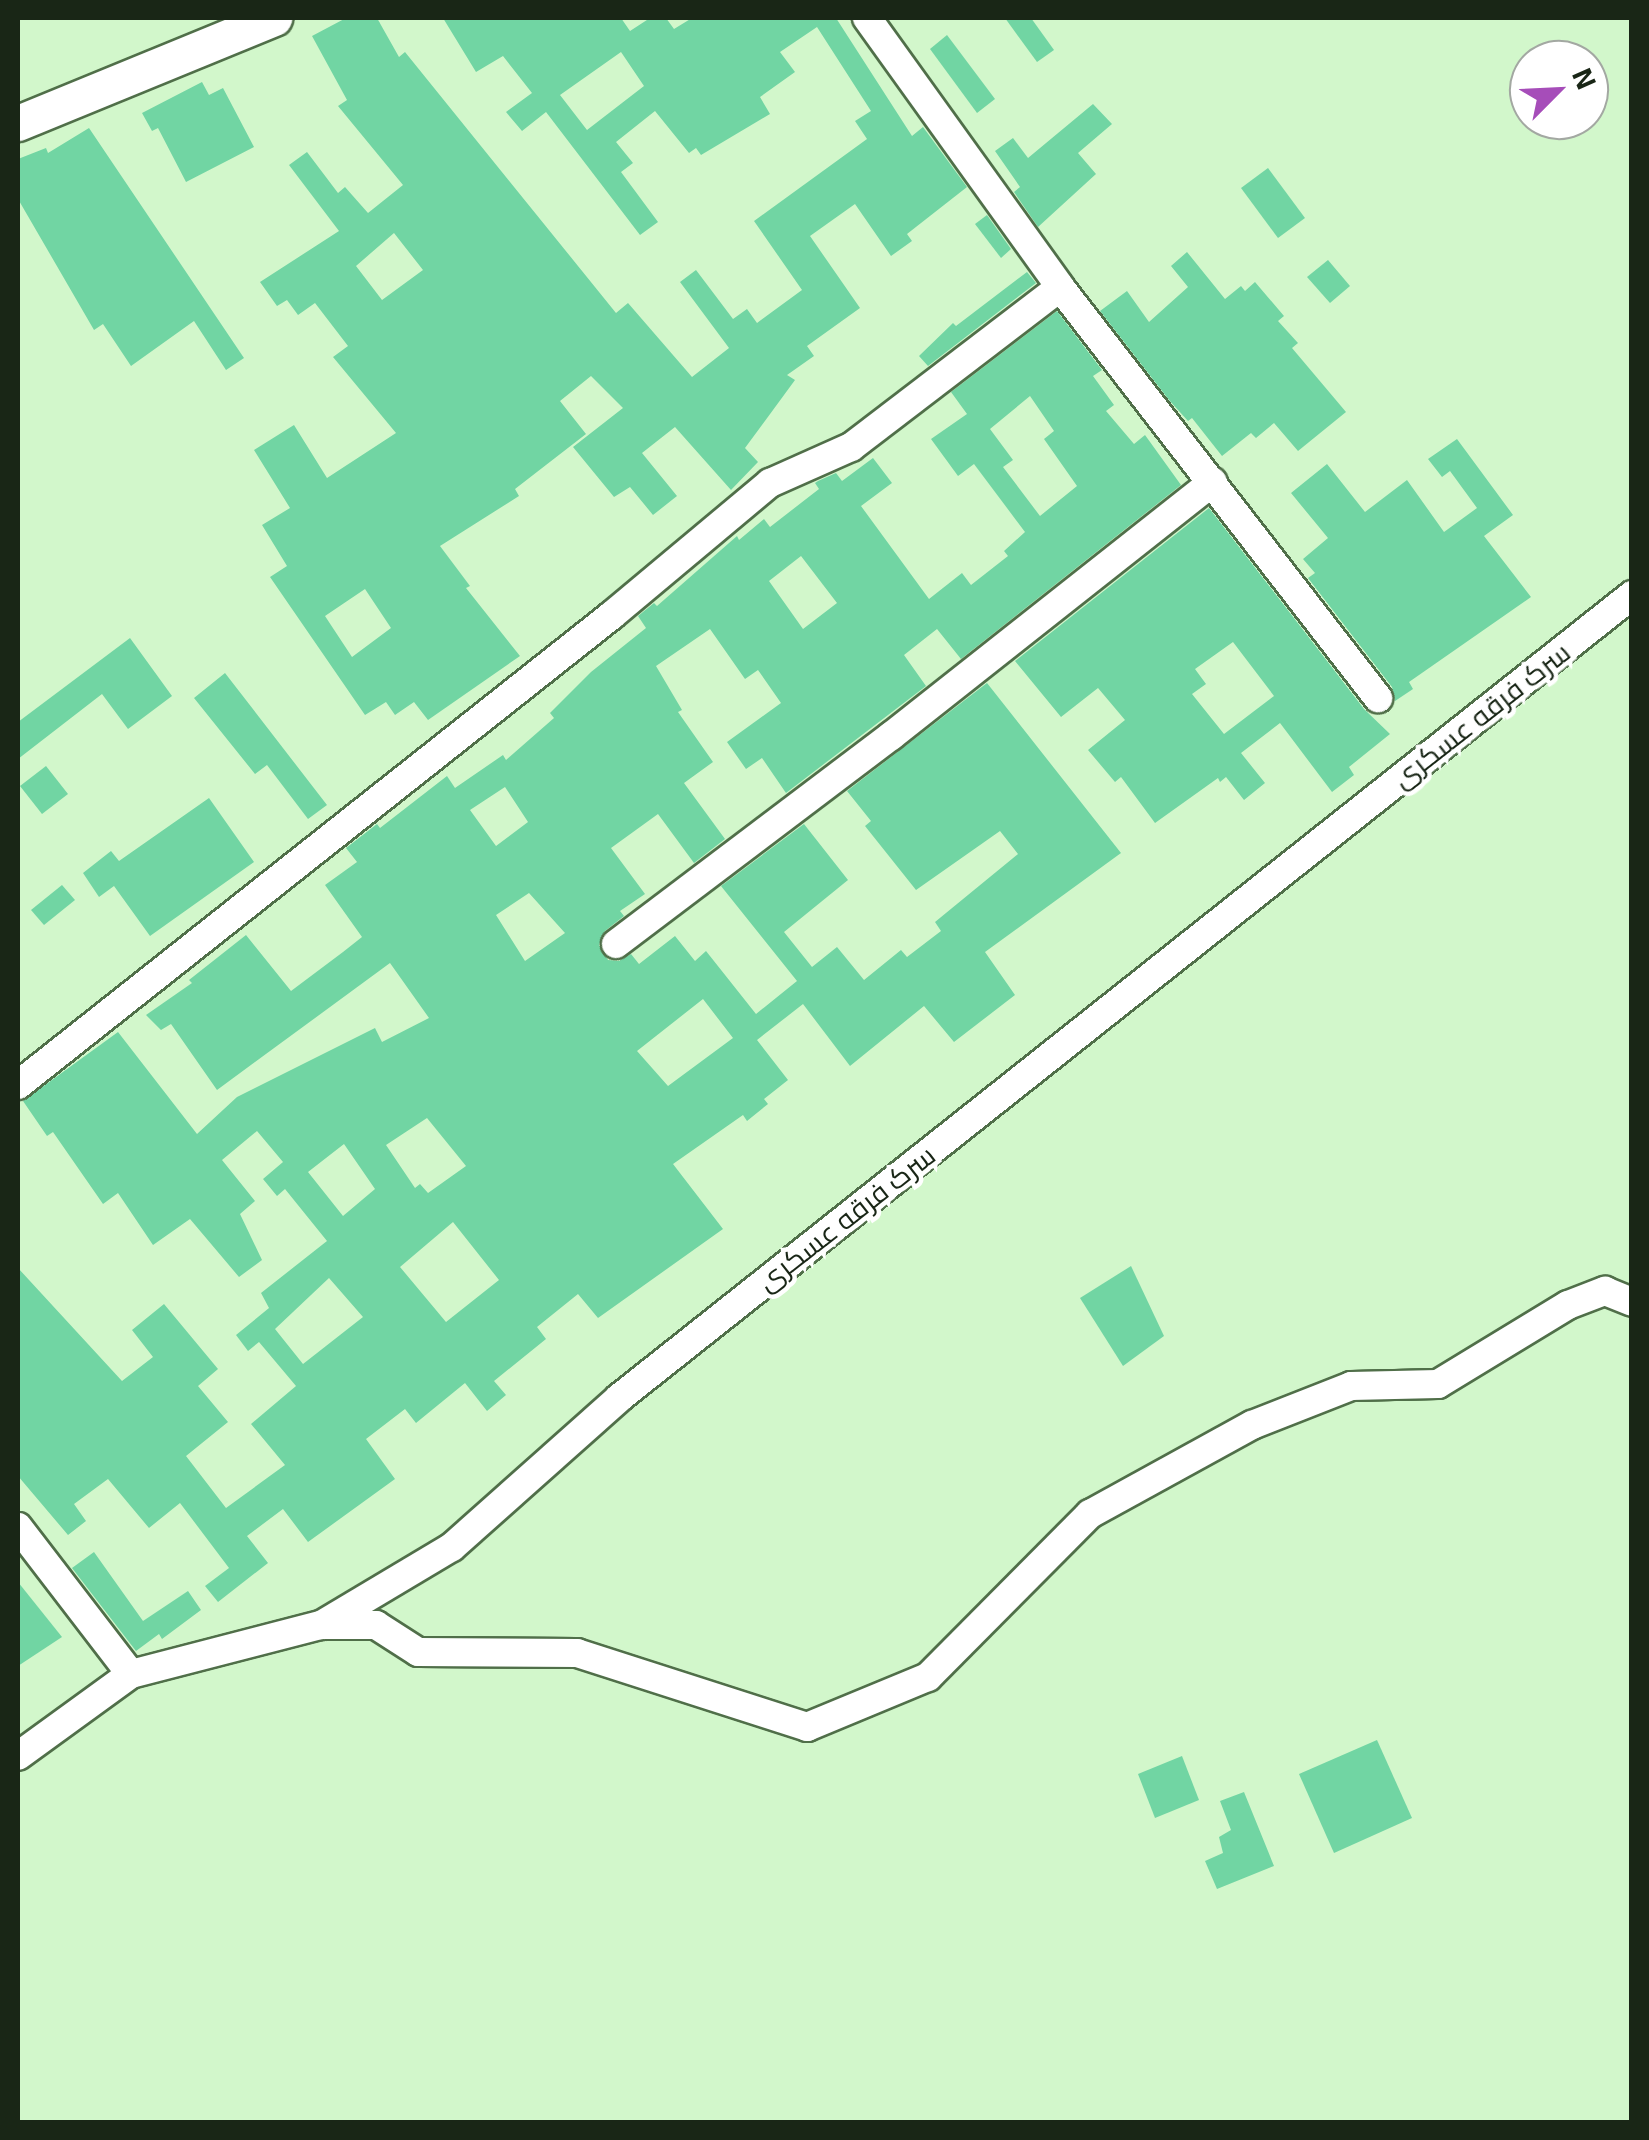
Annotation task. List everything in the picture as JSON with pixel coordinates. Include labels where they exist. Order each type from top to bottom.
[{"type":"street","points":[[18,123],[274,18]]},
{"type":"street","points":[[867,18],[1060,287],[1378,698]]},
{"type":"street","points":[[18,1085],[612,615],[770,482],[851,447],[1060,287]]},
{"type":"street","points":[[616,944],[891,736],[1212,482]]},
{"type":"street","name":"سرک فرقه عسکری","points":[[18,1756],[130,1674],[321,1625],[452,1547],[618,1398],[1632,596]]},
{"type":"street","points":[[321,1625],[376,1625],[418,1652],[578,1653],[807,1728],[928,1677],[1090,1514],[1252,1425],[1351,1386],[1438,1384],[1568,1305],[1604,1290],[1632,1302]]},
{"type":"street","points":[[18,1526],[130,1674]]},
{"type":"building","points":[[346,18],[377,18],[399,57],[405,52],[616,313],[628,303],[692,377],[729,348],[680,282],[696,270],[733,319],[747,309],[757,323],[802,290],[754,221],[867,139],[855,121],[871,111],[817,27],[780,52],[795,72],[760,97],[770,114],[701,155],[696,148],[689,153],[655,111],[616,142],[633,163],[621,172],[658,222],[640,235],[546,112],[522,131],[506,112],[532,93],[503,56],[476,72],[443,18],[621,18],[630,31],[650,18],[666,18],[674,29],[692,18],[836,18],[912,136],[923,127],[967,187],[907,234],[912,241],[891,256],[855,204],[810,236],[860,308],[807,346],[814,356],[787,375],[795,380],[745,448],[758,462],[731,490],[675,427],[642,453],[677,496],[653,515],[630,487],[614,497],[573,447],[623,408],[591,376],[560,401],[586,434],[515,489],[519,496],[440,546],[470,586],[466,588],[520,656],[428,720],[414,702],[395,715],[386,702],[365,715],[270,577],[287,566],[262,525],[290,508],[254,450],[294,425],[327,478],[396,433],[333,357],[348,346],[315,303],[298,315],[287,300],[277,306],[260,282],[339,231],[289,165],[307,152],[338,193],[345,187],[368,213],[403,185],[338,106],[347,100],[312,36]],"holes":[[[621,52],[644,86],[587,130],[560,95]],[[394,233],[423,270],[382,300],[356,266]],[[365,589],[391,628],[352,657],[325,616]]]},
{"type":"building","points":[[1005,18],[1031,18],[1054,50],[1037,62]]},
{"type":"building","points":[[947,35],[995,99],[977,113],[930,49]]},
{"type":"building","points":[[202,82],[209,95],[223,88],[254,147],[186,182],[158,128],[152,131],[142,113]]},
{"type":"building","points":[[1093,104],[1112,124],[1078,153],[1096,174],[1038,227],[1014,192],[1020,187],[995,151],[1013,138],[1028,158]]},
{"type":"building","points":[[89,128],[244,358],[226,370],[194,321],[131,366],[103,324],[94,330],[18,199],[18,159],[46,148],[48,153]]},
{"type":"building","points":[[1268,168],[1305,218],[1278,238],[1241,188]]},
{"type":"building","points":[[987,215],[1011,249],[1001,258],[975,224]]},
{"type":"building","points":[[1187,252],[1225,299],[1241,286],[1245,291],[1255,282],[1284,316],[1278,321],[1298,343],[1292,348],[1346,412],[1298,451],[1274,423],[1256,438],[1251,433],[1222,456],[1192,418],[1188,421],[1169,400],[1100,311],[1127,291],[1149,322],[1188,287],[1171,266]]},
{"type":"building","points":[[1328,260],[1350,286],[1330,303],[1307,277]]},
{"type":"building","points":[[1027,272],[1036,283],[928,366],[919,356],[953,323],[956,326]]},
{"type":"building","points":[[1057,311],[1102,370],[1093,376],[1114,405],[1106,411],[1134,444],[1145,435],[1181,485],[961,659],[937,629],[904,655],[926,686],[786,793],[762,758],[746,769],[727,742],[781,703],[758,670],[745,679],[710,629],[656,666],[682,710],[678,712],[713,762],[684,783],[725,839],[694,863],[658,814],[611,848],[645,894],[620,911],[624,916],[605,931],[599,945],[608,960],[619,961],[631,954],[639,964],[675,936],[695,961],[706,951],[756,1014],[797,981],[721,886],[804,824],[848,880],[784,932],[812,967],[837,947],[864,980],[901,950],[907,957],[941,931],[935,922],[1018,854],[1000,831],[916,890],[865,826],[871,821],[847,791],[987,683],[1121,853],[985,952],[1015,995],[954,1042],[924,1006],[850,1066],[803,1004],[757,1040],[788,1080],[764,1099],[768,1104],[747,1121],[743,1115],[673,1164],[723,1229],[598,1318],[578,1294],[537,1327],[546,1339],[494,1381],[506,1395],[487,1411],[465,1383],[416,1423],[405,1409],[366,1439],[395,1479],[308,1542],[283,1509],[247,1536],[268,1563],[218,1602],[205,1586],[229,1568],[180,1503],[149,1528],[108,1479],[74,1504],[86,1521],[68,1535],[18,1476],[18,1268],[122,1381],[153,1357],[132,1330],[164,1304],[218,1369],[198,1386],[228,1422],[186,1456],[226,1508],[285,1465],[251,1424],[296,1386],[259,1342],[248,1351],[236,1335],[269,1308],[261,1293],[327,1241],[285,1189],[277,1196],[263,1179],[283,1162],[257,1131],[222,1160],[255,1201],[240,1214],[262,1260],[239,1277],[190,1219],[153,1245],[118,1193],[103,1204],[53,1132],[47,1136],[23,1101],[118,1032],[197,1134],[237,1097],[375,1028],[382,1042],[429,1018],[390,963],[217,1090],[171,1024],[161,1030],[146,1015],[192,983],[189,980],[246,935],[291,991],[362,937],[325,885],[357,862],[346,848],[377,824],[380,828],[447,776],[455,788],[503,755],[506,760],[554,718],[550,713],[591,672],[646,628],[638,616],[654,603],[657,606],[737,536],[739,540],[764,519],[770,527],[819,489],[815,483],[818,481],[836,473],[842,481],[873,458],[892,483],[861,506],[929,599],[962,573],[971,585],[1008,556],[1004,551],[1025,532],[974,464],[958,476],[931,439],[967,414],[951,392]],"holes":[[[1030,396],[1054,431],[1044,439],[1077,486],[1040,516],[1003,467],[1013,460],[990,429]],[[801,556],[837,603],[803,629],[769,581]],[[505,787],[528,822],[496,846],[470,810]],[[529,893],[565,933],[525,961],[496,915]],[[703,999],[733,1038],[668,1086],[637,1051]],[[427,1118],[466,1166],[428,1193],[420,1184],[415,1188],[386,1145]],[[344,1144],[375,1189],[343,1216],[308,1172]],[[453,1222],[499,1280],[446,1322],[400,1267]],[[329,1278],[363,1317],[303,1364],[275,1329]]]},
{"type":"building","points":[[1457,439],[1513,515],[1484,536],[1531,597],[1409,682],[1413,689],[1395,701],[1392,687],[1308,578],[1315,573],[1303,559],[1328,538],[1291,493],[1327,464],[1365,512],[1407,480],[1444,532],[1477,508],[1450,471],[1442,477],[1428,459]]},
{"type":"building","points":[[1209,508],[1364,709],[1390,734],[1349,767],[1354,775],[1332,792],[1280,723],[1241,753],[1265,783],[1244,800],[1226,777],[1220,782],[1218,778],[1155,823],[1121,777],[1115,782],[1088,750],[1125,720],[1098,688],[1061,717],[1015,661]],"holes":[[[1233,642],[1274,696],[1224,734],[1192,694],[1206,684],[1195,669]]]},
{"type":"building","points":[[130,638],[172,696],[128,729],[102,694],[18,759],[18,722]]},
{"type":"building","points":[[225,673],[327,805],[308,819],[267,765],[255,774],[194,698]]},
{"type":"building","points":[[46,766],[68,794],[42,814],[20,786]]},
{"type":"building","points":[[209,798],[254,862],[150,936],[114,886],[99,897],[83,873],[111,851],[119,861]]},
{"type":"building","points":[[62,885],[75,900],[44,925],[31,910]]},
{"type":"building","points":[[1131,1266],[1164,1336],[1123,1366],[1080,1298]]},
{"type":"building","points":[[94,1552],[143,1621],[188,1591],[201,1610],[162,1639],[159,1634],[136,1651],[72,1568]]},
{"type":"building","points":[[18,1582],[62,1637],[18,1666]]},
{"type":"building","points":[[1377,1740],[1412,1818],[1334,1853],[1299,1774]]},
{"type":"building","points":[[1182,1756],[1199,1800],[1155,1818],[1138,1774]]},
{"type":"building","points":[[1244,1792],[1274,1866],[1217,1889],[1205,1861],[1223,1853],[1219,1837],[1231,1830],[1220,1801]]}]
